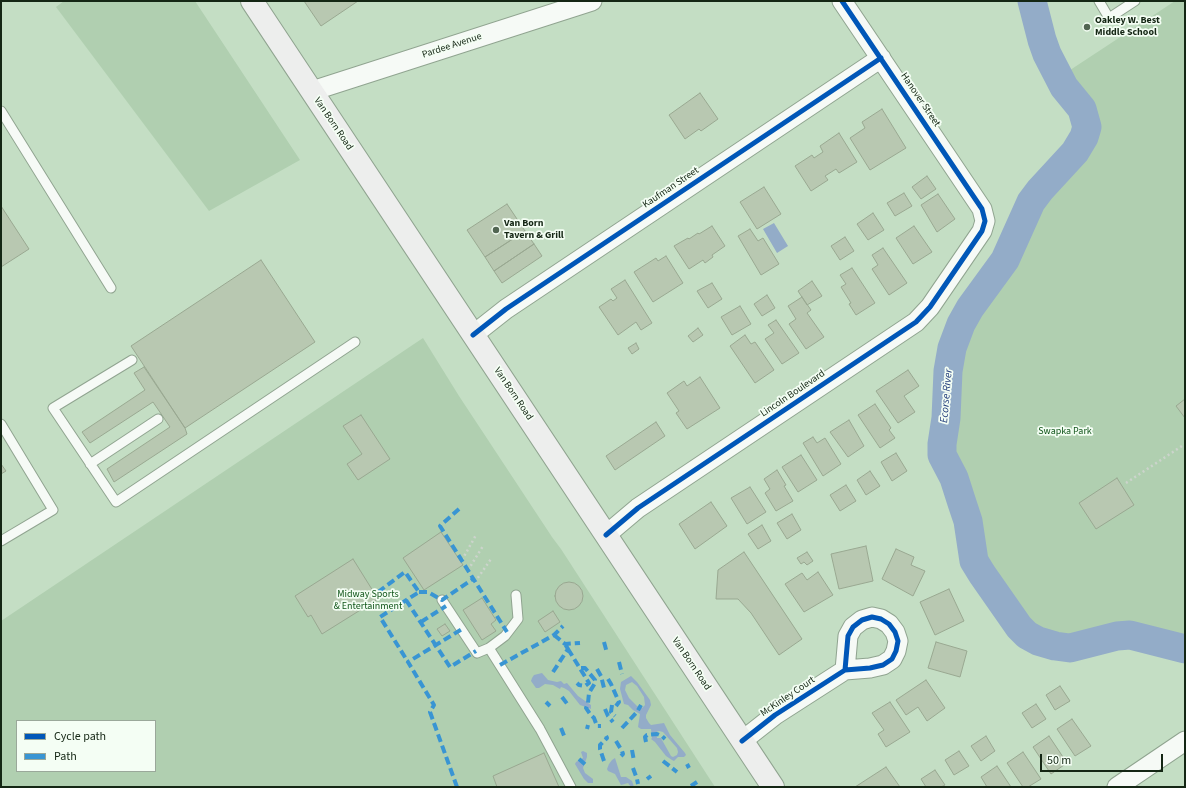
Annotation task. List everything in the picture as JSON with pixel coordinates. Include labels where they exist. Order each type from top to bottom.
[{"type":"main road","name":"Van Born Road","points":[[252,1],[773,787]]},
{"type":"street","name":"Pardee Avenue","points":[[312,91],[592,1]]},
{"type":"street","name":"Hanover Street","points":[[842,1],[982,209]]},
{"type":"street","name":"Kaufman Street","points":[[473,335],[506,309],[881,58]]},
{"type":"street","name":"Lincoln Boulevard","points":[[606,535],[638,508],[916,322],[930,307],[982,230],[985,221],[982,209]]},
{"type":"street","name":"McKinley Court","points":[[742,741],[775,715],[845,670]]},
{"type":"street","points":[[1117,787],[1185,742]]},
{"type":"lane","points":[[1099,1],[1110,18],[1135,1]]},
{"type":"lane","points":[[1,111],[111,288]]},
{"type":"lane","points":[[132,360],[53,408],[116,502],[355,342]]},
{"type":"lane","points":[[90,464],[158,418]]},
{"type":"lane","points":[[1,424],[53,510],[1,541]]},
{"type":"lane","points":[[442,600],[477,653],[489,648],[505,636],[518,619],[516,595]]},
{"type":"lane","points":[[489,648],[540,729],[571,787]]},
{"type":"path","points":[[1126,483],[1185,444]]},
{"type":"path","points":[[462,560],[476,535]]},
{"type":"path","points":[[468,570],[483,546]]},
{"type":"path","points":[[475,582],[491,559]]},
{"type":"green space","points":[[64,1],[195,1],[300,160],[209,211],[56,7]]},
{"type":"green space","name":"Swapka Park","points":[[1175,1],[1185,1],[1185,649],[1130,635],[1117,636],[1070,648],[1055,646],[1038,641],[1027,635],[1019,627],[974,561],[968,521],[954,478],[942,455],[946,418],[948,371],[952,348],[961,324],[970,308],[1005,260],[1031,202],[1075,152],[1084,137],[1087,127],[1082,109],[1058,78]]},
{"type":"green space","name":"Midway Sports & Entertainment","points":[[423,338],[459,396],[561,549],[715,787],[1,787],[1,621]]},
{"type":"water","points":[[774,223],[788,246],[777,253],[763,229]]},
{"type":"water","points":[[542,673],[548,680],[557,682],[561,681],[564,684],[567,683],[578,696],[591,705],[591,709],[580,705],[569,691],[564,688],[561,687],[560,689],[553,685],[545,684],[539,688],[536,688],[531,681],[532,678],[534,675]]},
{"type":"water","points":[[631,676],[637,682],[650,700],[651,705],[646,715],[649,723],[651,725],[664,723],[670,735],[685,753],[686,755],[684,757],[678,757],[674,761],[672,760],[666,756],[651,739],[651,729],[641,729],[638,727],[640,714],[628,705],[624,704],[620,689],[621,682]],"holes":[[[632,682],[637,686],[644,697],[645,705],[642,708],[637,706],[629,698],[625,690],[626,685]],[[656,732],[663,732],[677,748],[677,755],[673,757],[671,756],[661,738],[657,738]]]},
{"type":"water","points":[[583,751],[587,753],[583,768],[585,773],[593,779],[593,783],[588,783],[584,779],[575,764],[583,758],[581,752]]},
{"type":"water","points":[[615,758],[621,777],[626,777],[632,781],[634,787],[631,787],[628,783],[621,785],[615,774],[608,771],[607,769],[609,764]]},
{"type":"building","points":[[304,1],[358,1],[321,26]]},
{"type":"building","points":[[700,93],[718,119],[701,131],[699,129],[685,139],[669,115]]},
{"type":"building","points":[[882,109],[906,148],[870,170],[850,138],[865,128],[862,122]]},
{"type":"building","points":[[839,133],[857,162],[839,173],[836,169],[825,176],[828,180],[811,191],[795,166],[812,155],[814,158],[823,152],[820,146]]},
{"type":"building","points":[[927,176],[936,189],[921,199],[912,187]]},
{"type":"building","points":[[764,187],[781,214],[757,229],[740,202]]},
{"type":"building","points":[[904,193],[912,206],[895,216],[887,203]]},
{"type":"building","points":[[938,194],[955,219],[937,232],[921,205]]},
{"type":"building","name":"Van Born Tavern & Grill","points":[[507,204],[525,231],[485,257],[467,230]]},
{"type":"building","points":[[1,206],[29,249],[1,267]]},
{"type":"building","points":[[873,213],[884,230],[868,240],[857,224]]},
{"type":"building","points":[[712,226],[725,246],[712,255],[713,257],[705,263],[703,260],[689,269],[674,246]]},
{"type":"building","points":[[914,226],[932,252],[913,264],[896,238]]},
{"type":"building","points":[[750,229],[758,241],[763,238],[779,264],[761,275],[738,236]]},
{"type":"building","points":[[525,231],[534,244],[494,271],[485,257]]},
{"type":"building","points":[[845,237],[854,251],[840,260],[831,246]]},
{"type":"building","points":[[534,244],[542,256],[502,283],[494,271]]},
{"type":"building","points":[[883,248],[907,283],[889,295],[872,269],[878,265],[872,255]]},
{"type":"building","points":[[666,256],[683,283],[653,302],[634,272],[656,258],[658,261]]},
{"type":"building","points":[[261,260],[315,342],[185,428],[131,346]]},
{"type":"building","points":[[852,268],[875,303],[856,315],[849,304],[851,303],[841,287],[846,284],[840,275]]},
{"type":"building","points":[[625,280],[652,323],[641,330],[636,322],[618,335],[599,307],[611,299],[613,301],[617,298],[611,289]]},
{"type":"building","points":[[812,281],[822,296],[807,305],[798,291]]},
{"type":"building","points":[[712,283],[722,299],[708,308],[697,291]]},
{"type":"building","points":[[767,295],[775,308],[762,316],[754,304]]},
{"type":"building","points":[[802,297],[811,310],[807,313],[824,337],[806,349],[789,324],[796,319],[788,306]]},
{"type":"building","points":[[740,306],[751,324],[732,335],[721,317]]},
{"type":"building","points":[[776,320],[799,353],[782,364],[765,339],[774,333],[768,325]]},
{"type":"building","points":[[698,328],[703,335],[693,342],[688,336]]},
{"type":"building","points":[[745,335],[751,344],[755,342],[774,370],[755,383],[730,346]]},
{"type":"building","points":[[636,343],[639,349],[632,354],[628,348]]},
{"type":"building","points":[[144,367],[185,428],[187,434],[114,482],[107,469],[170,427],[153,402],[90,443],[82,432],[145,390],[134,373]]},
{"type":"building","points":[[908,370],[919,386],[904,396],[915,412],[898,423],[876,391]]},
{"type":"building","points":[[700,377],[720,408],[687,429],[676,413],[679,411],[667,393],[684,381],[687,386]]},
{"type":"building","points":[[1185,399],[1185,418],[1176,406]]},
{"type":"building","points":[[875,404],[891,428],[889,430],[895,438],[880,448],[858,415]]},
{"type":"building","points":[[361,415],[390,459],[358,480],[347,464],[362,454],[343,426]]},
{"type":"building","points":[[849,420],[864,446],[848,457],[830,432]]},
{"type":"building","points":[[656,422],[665,436],[615,470],[606,456]]},
{"type":"building","points":[[813,437],[817,443],[825,438],[841,464],[823,476],[803,443]]},
{"type":"building","points":[[896,453],[907,471],[892,481],[881,462]]},
{"type":"building","points":[[801,455],[817,480],[798,492],[782,467]]},
{"type":"building","points":[[1,464],[6,471],[1,474]]},
{"type":"building","points":[[777,470],[793,501],[776,511],[765,493],[770,489],[764,479]]},
{"type":"building","points":[[870,471],[880,486],[866,495],[857,480]]},
{"type":"building","points":[[1117,478],[1134,505],[1096,529],[1079,503]]},
{"type":"building","points":[[846,485],[856,501],[840,511],[830,495]]},
{"type":"building","points":[[750,487],[766,512],[747,524],[731,498]]},
{"type":"building","points":[[711,502],[727,526],[695,549],[679,524]]},
{"type":"building","points":[[792,514],[801,530],[787,539],[777,523]]},
{"type":"building","points":[[762,525],[771,541],[758,549],[748,534]]},
{"type":"building","points":[[441,532],[463,565],[424,590],[403,558]]},
{"type":"building","points":[[866,546],[873,581],[839,589],[831,554]]},
{"type":"building","points":[[896,549],[914,557],[911,565],[925,571],[913,596],[882,579]]},
{"type":"building","points":[[744,552],[802,639],[779,655],[751,613],[738,599],[716,599],[718,570]]},
{"type":"building","points":[[807,552],[813,561],[807,565],[804,562],[801,564],[797,558]]},
{"type":"building","points":[[353,559],[378,599],[322,634],[311,615],[308,617],[295,596]]},
{"type":"building","points":[[818,572],[833,595],[804,612],[785,584],[802,573],[807,580]]},
{"type":"building","points":[[569,582],[575,583],[579,586],[582,590],[582,602],[579,606],[575,609],[569,610],[563,609],[559,606],[556,602],[555,596],[556,590],[559,586],[563,583]]},
{"type":"building","points":[[949,589],[964,621],[935,635],[920,602]]},
{"type":"building","points":[[482,598],[496,620],[491,624],[496,631],[482,640],[463,610]]},
{"type":"building","points":[[553,611],[560,622],[545,632],[538,621]]},
{"type":"building","points":[[445,624],[450,631],[442,636],[437,629]]},
{"type":"building","points":[[936,642],[967,651],[960,677],[928,668]]},
{"type":"building","points":[[926,680],[945,708],[927,721],[918,707],[906,715],[896,700]]},
{"type":"building","points":[[1060,686],[1070,701],[1055,710],[1046,695]]},
{"type":"building","points":[[890,702],[910,732],[886,747],[878,734],[884,730],[872,713]]},
{"type":"building","points":[[1036,704],[1046,719],[1032,728],[1022,713]]},
{"type":"building","points":[[1072,719],[1091,746],[1075,756],[1057,729]]},
{"type":"building","points":[[986,736],[995,751],[981,761],[971,746]]},
{"type":"building","points":[[1049,736],[1067,763],[1051,774],[1033,747]]},
{"type":"building","points":[[959,751],[969,766],[954,775],[945,760]]},
{"type":"building","points":[[1023,752],[1041,779],[1028,787],[1023,787],[1007,763]]},
{"type":"building","points":[[544,753],[559,787],[497,787],[493,776]]},
{"type":"building","points":[[997,766],[1011,787],[987,787],[981,777]]},
{"type":"building","points":[[886,767],[900,787],[855,787]]},
{"type":"building","points":[[935,770],[945,785],[941,787],[926,787],[921,779]]},
{"type":"waterway","name":"Ecorse River","points":[[1032,1],[1047,54],[1064,87],[1082,109],[1087,127],[1084,137],[1075,152],[1031,202],[1005,260],[970,308],[961,324],[952,348],[948,371],[946,418],[942,455],[954,478],[968,521],[974,561],[1019,627],[1027,635],[1038,641],[1055,646],[1070,648],[1117,636],[1130,635],[1185,649]]},
{"type":"marked path","points":[[459,509],[440,526],[507,632]]},
{"type":"marked path","points":[[378,592],[405,572],[419,592],[380,617],[408,662]]},
{"type":"marked path","points":[[419,592],[428,592],[442,600],[473,579]]},
{"type":"marked path","points":[[406,600],[450,667],[476,651]]},
{"type":"marked path","points":[[421,622],[446,606]]},
{"type":"marked path","points":[[500,665],[554,635],[563,626]]},
{"type":"marked path","points":[[457,787],[430,712],[434,705],[408,662],[462,629]]},
{"type":"marked path","points":[[554,635],[565,644],[580,643]]},
{"type":"marked path","points":[[604,642],[607,653]]},
{"type":"marked path","points":[[553,672],[568,649],[565,644]]},
{"type":"marked path","points":[[568,649],[589,683],[585,686],[577,683]]},
{"type":"marked path","points":[[619,662],[622,674]]},
{"type":"marked path","points":[[581,668],[585,668],[595,680],[595,683],[589,693],[586,708],[594,718],[597,726],[601,726]]},
{"type":"marked path","points":[[597,669],[601,676],[604,688]]},
{"type":"marked path","points":[[608,679],[619,702],[616,706]]},
{"type":"marked path","points":[[562,697],[568,705]]},
{"type":"marked path","points":[[546,702],[550,706]]},
{"type":"marked path","points":[[612,705],[611,712],[615,716]]},
{"type":"marked path","points":[[622,728],[637,712],[641,705]]},
{"type":"marked path","points":[[605,709],[613,722]]},
{"type":"marked path","points":[[587,729],[588,725]]},
{"type":"marked path","points":[[561,728],[565,738]]},
{"type":"marked path","points":[[646,742],[645,737],[647,735],[657,734],[665,739]]},
{"type":"marked path","points":[[604,761],[600,745],[607,738],[606,736]]},
{"type":"marked path","points":[[616,741],[622,751],[623,754],[621,756]]},
{"type":"marked path","points":[[632,750],[634,761]]},
{"type":"marked path","points":[[579,759],[588,767]]},
{"type":"marked path","points":[[663,761],[677,772]]},
{"type":"marked path","points":[[687,764],[689,768]]},
{"type":"marked path","points":[[633,768],[638,784]]},
{"type":"marked path","points":[[647,779],[651,776]]},
{"type":"marked path","points":[[691,786],[697,782]]},
{"type":"cycle path","points":[[606,535],[638,508],[916,322],[930,307],[982,231],[985,221],[982,209],[842,1]]},
{"type":"cycle path","points":[[473,335],[506,309],[881,58]]},
{"type":"cycle path","points":[[742,741],[775,715],[845,670],[870,668],[883,665],[892,659],[896,651],[898,641],[895,632],[889,624],[881,619],[872,617],[862,620],[853,627],[848,636],[845,670]]},
{"type":"place","name":"Oakley W. Best Middle School","points":[[1087,27]]},
{"type":"place","name":"Van Born Tavern & Grill","points":[[496,230]]}]
